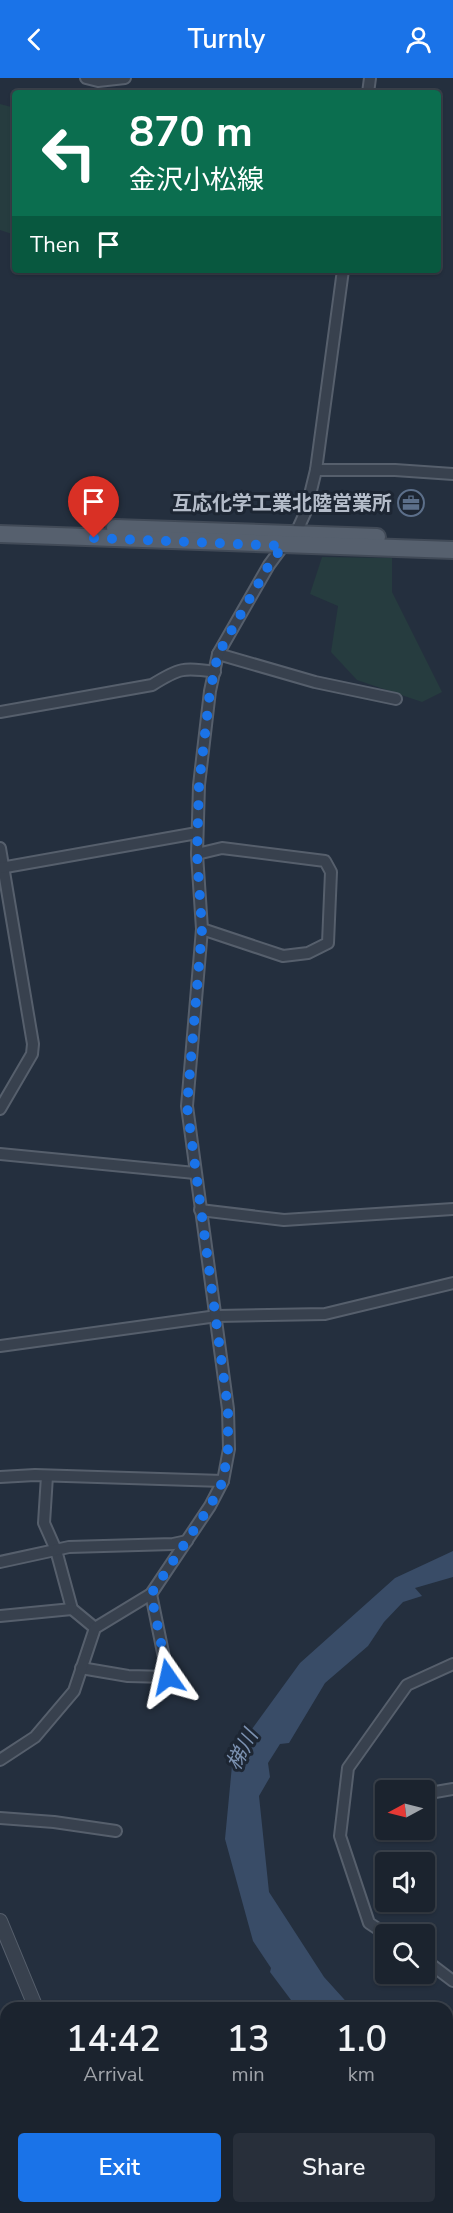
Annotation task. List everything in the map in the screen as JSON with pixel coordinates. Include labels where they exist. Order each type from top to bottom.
[{"type":"main road","points":[[0,524],[453,538]]},
{"type":"main road","points":[[0,534],[283,546],[453,550]]},
{"type":"street","points":[[87,78],[98,81],[125,78]]},
{"type":"street","points":[[296,533],[306,511],[316,470],[343,273]]},
{"type":"street","points":[[316,470],[395,470],[453,474]]},
{"type":"street","points":[[0,1760],[35,1737],[74,1691],[95,1628],[151,1594],[210,1506],[223,1481],[228,1449],[228,1409],[187,1106],[202,929],[197,854],[199,785],[210,691],[218,654],[269,565],[283,546]]},
{"type":"street","points":[[218,654],[315,682],[396,699]]},
{"type":"street","points":[[0,712],[152,685],[173,672],[189,668],[215,672]]},
{"type":"street","points":[[1,867],[198,833]]},
{"type":"street","points":[[0,848],[1,867],[33,1044],[32,1054],[27,1064],[0,1109]]},
{"type":"street","points":[[197,854],[222,848],[308,857],[325,861],[331,872],[328,943],[308,953],[283,956],[202,929]]},
{"type":"street","points":[[0,1154],[153,1167],[195,1173]]},
{"type":"street","points":[[200,1210],[284,1220],[453,1209]]},
{"type":"street","points":[[0,1346],[217,1316],[325,1314],[453,1283]]},
{"type":"street","points":[[0,1477],[47,1476],[223,1481]]},
{"type":"street","points":[[47,1476],[44,1523],[56,1550],[72,1609],[95,1628]]},
{"type":"street","points":[[0,1562],[69,1547],[173,1544],[187,1541]]},
{"type":"street","points":[[81,1668],[128,1676],[168,1677],[151,1594]]},
{"type":"street","points":[[0,1616],[72,1609]]},
{"type":"street","points":[[375,1927],[369,1923],[340,1836],[348,1768],[406,1685],[453,1664]]},
{"type":"street","points":[[435,1792],[453,1789]]},
{"type":"street","points":[[0,1818],[54,1822],[116,1831]]},
{"type":"street","points":[[0,1921],[34,2002]]},
{"type":"street","points":[[435,1967],[453,1981]]},
{"type":"green space","points":[[0,104],[12,107],[12,234],[0,230]]},
{"type":"green space","points":[[322,557],[392,558],[392,592],[442,692],[422,702],[357,680],[331,652],[338,606],[310,594]]},
{"type":"water","name":"梯川","points":[[453,1551],[453,1577],[415,1588],[422,1596],[403,1602],[384,1622],[368,1646],[325,1683],[289,1743],[280,1744],[268,1763],[270,1777],[259,1796],[269,1892],[324,1977],[347,2002],[292,2002],[270,1972],[271,1968],[253,1941],[225,1839],[233,1755],[300,1663],[395,1578]]},
{"type":"place","name":"互応化学工業北陸営業所","points":[[411,503]]},
{"type":"route","points":[[94,538],[283,546],[269,565],[218,654],[210,691],[199,785],[197,854],[202,929],[187,1106],[200,1210],[217,1316],[228,1409],[228,1449],[223,1481],[210,1506],[151,1594],[168,1677]]}]
